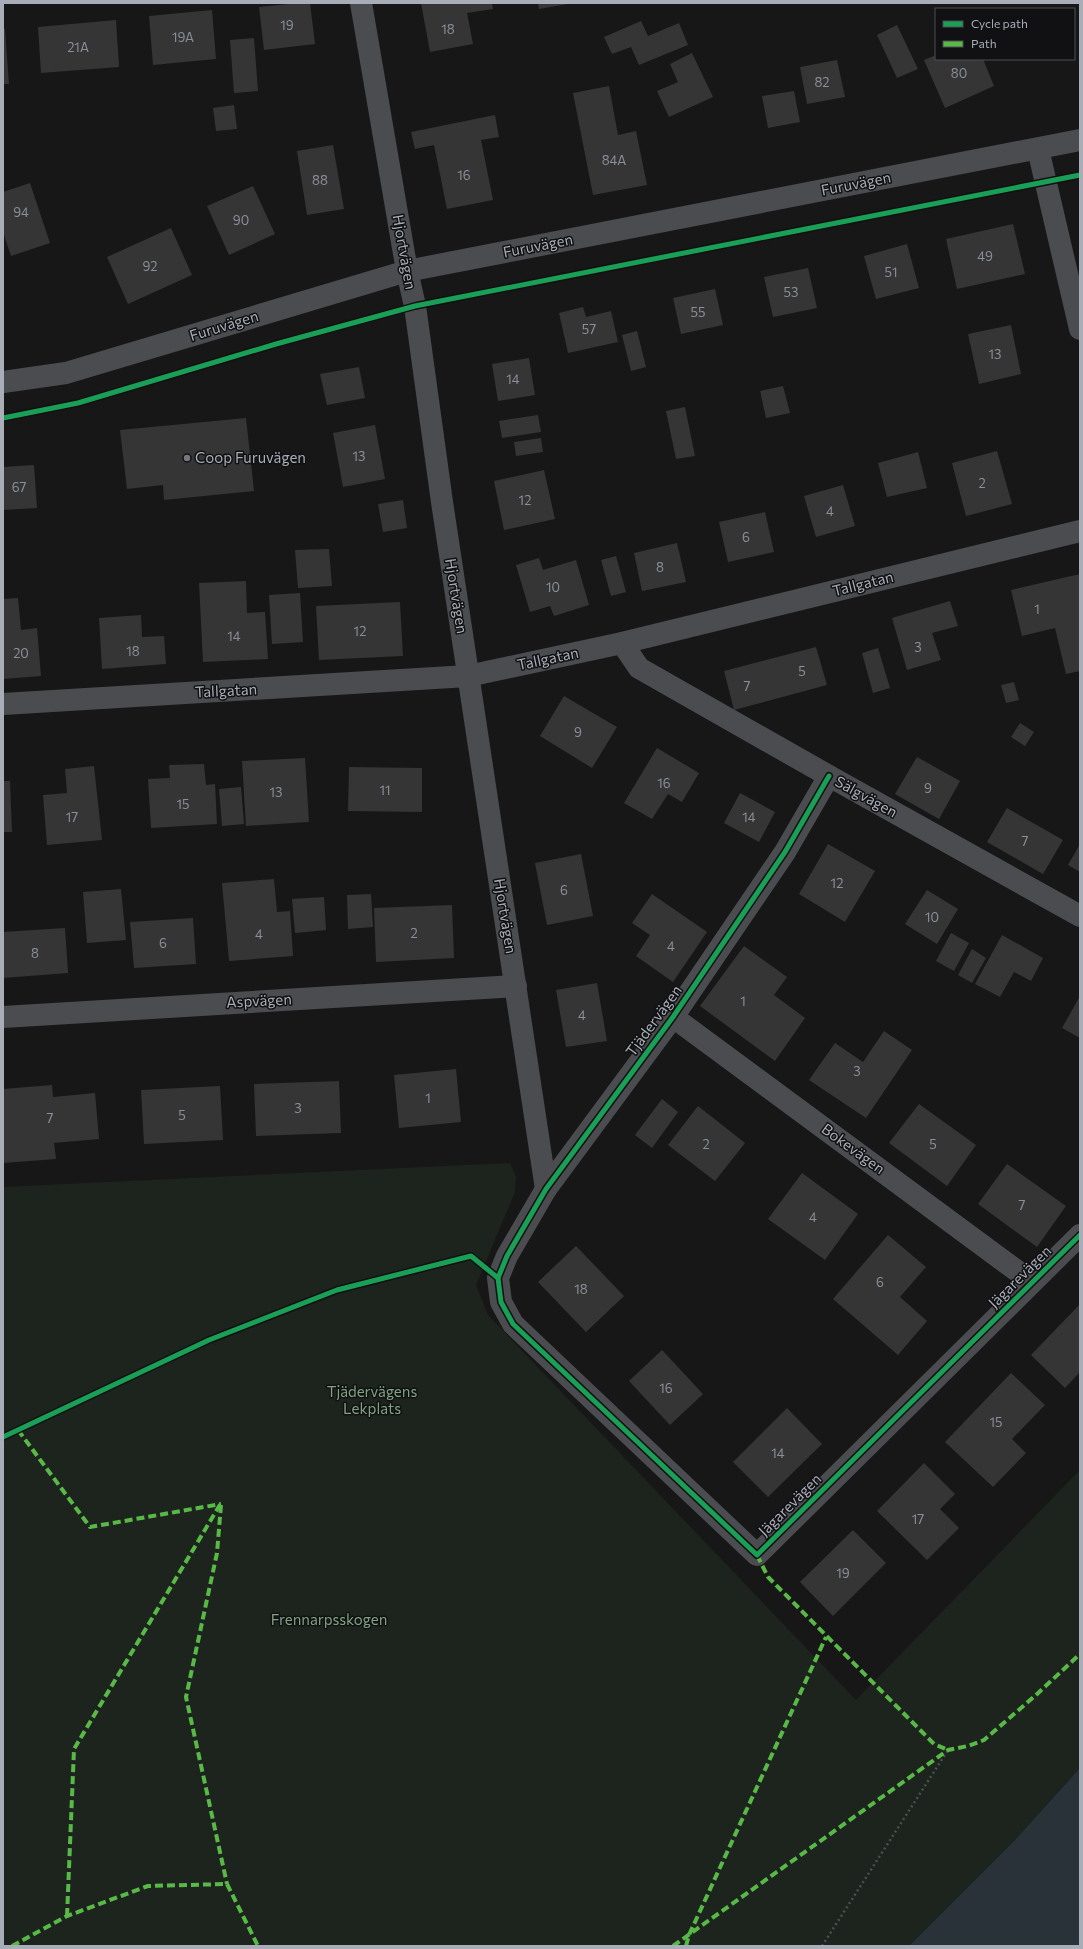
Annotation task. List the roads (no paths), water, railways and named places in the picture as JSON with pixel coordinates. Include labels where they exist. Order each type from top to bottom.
[{"type":"street","name":"Hjortvägen","points":[[361,3],[407,271],[415,306],[468,676],[546,1189]]},
{"type":"street","name":"Furuvägen","points":[[3,382],[66,373],[407,271],[1080,140]]},
{"type":"street","points":[[1038,149],[1080,329]]},
{"type":"street","name":"Tallgatan","points":[[3,704],[468,676],[622,643],[1080,531]]},
{"type":"street","name":"Sälgvägen","points":[[622,643],[639,668],[1080,916]]},
{"type":"street","name":"Tjädervägen","points":[[498,1278],[507,1256],[546,1189],[673,1017],[785,852],[829,776]]},
{"type":"street","name":"Aspvägen","points":[[3,1017],[516,986]]},
{"type":"street","name":"Bokevägen","points":[[673,1017],[1032,1282]]},
{"type":"street","name":"Jägarevägen","points":[[498,1278],[501,1302],[513,1324],[757,1555],[1080,1235]]},
{"type":"place","name":"Coop Furuvägen","points":[[187,458]]},
{"type":"park label","name":"Tjädervägens Lekplats","points":[[372,1400]]},
{"type":"park label","name":"Frennarpsskogen","points":[[329,1620]]}]
